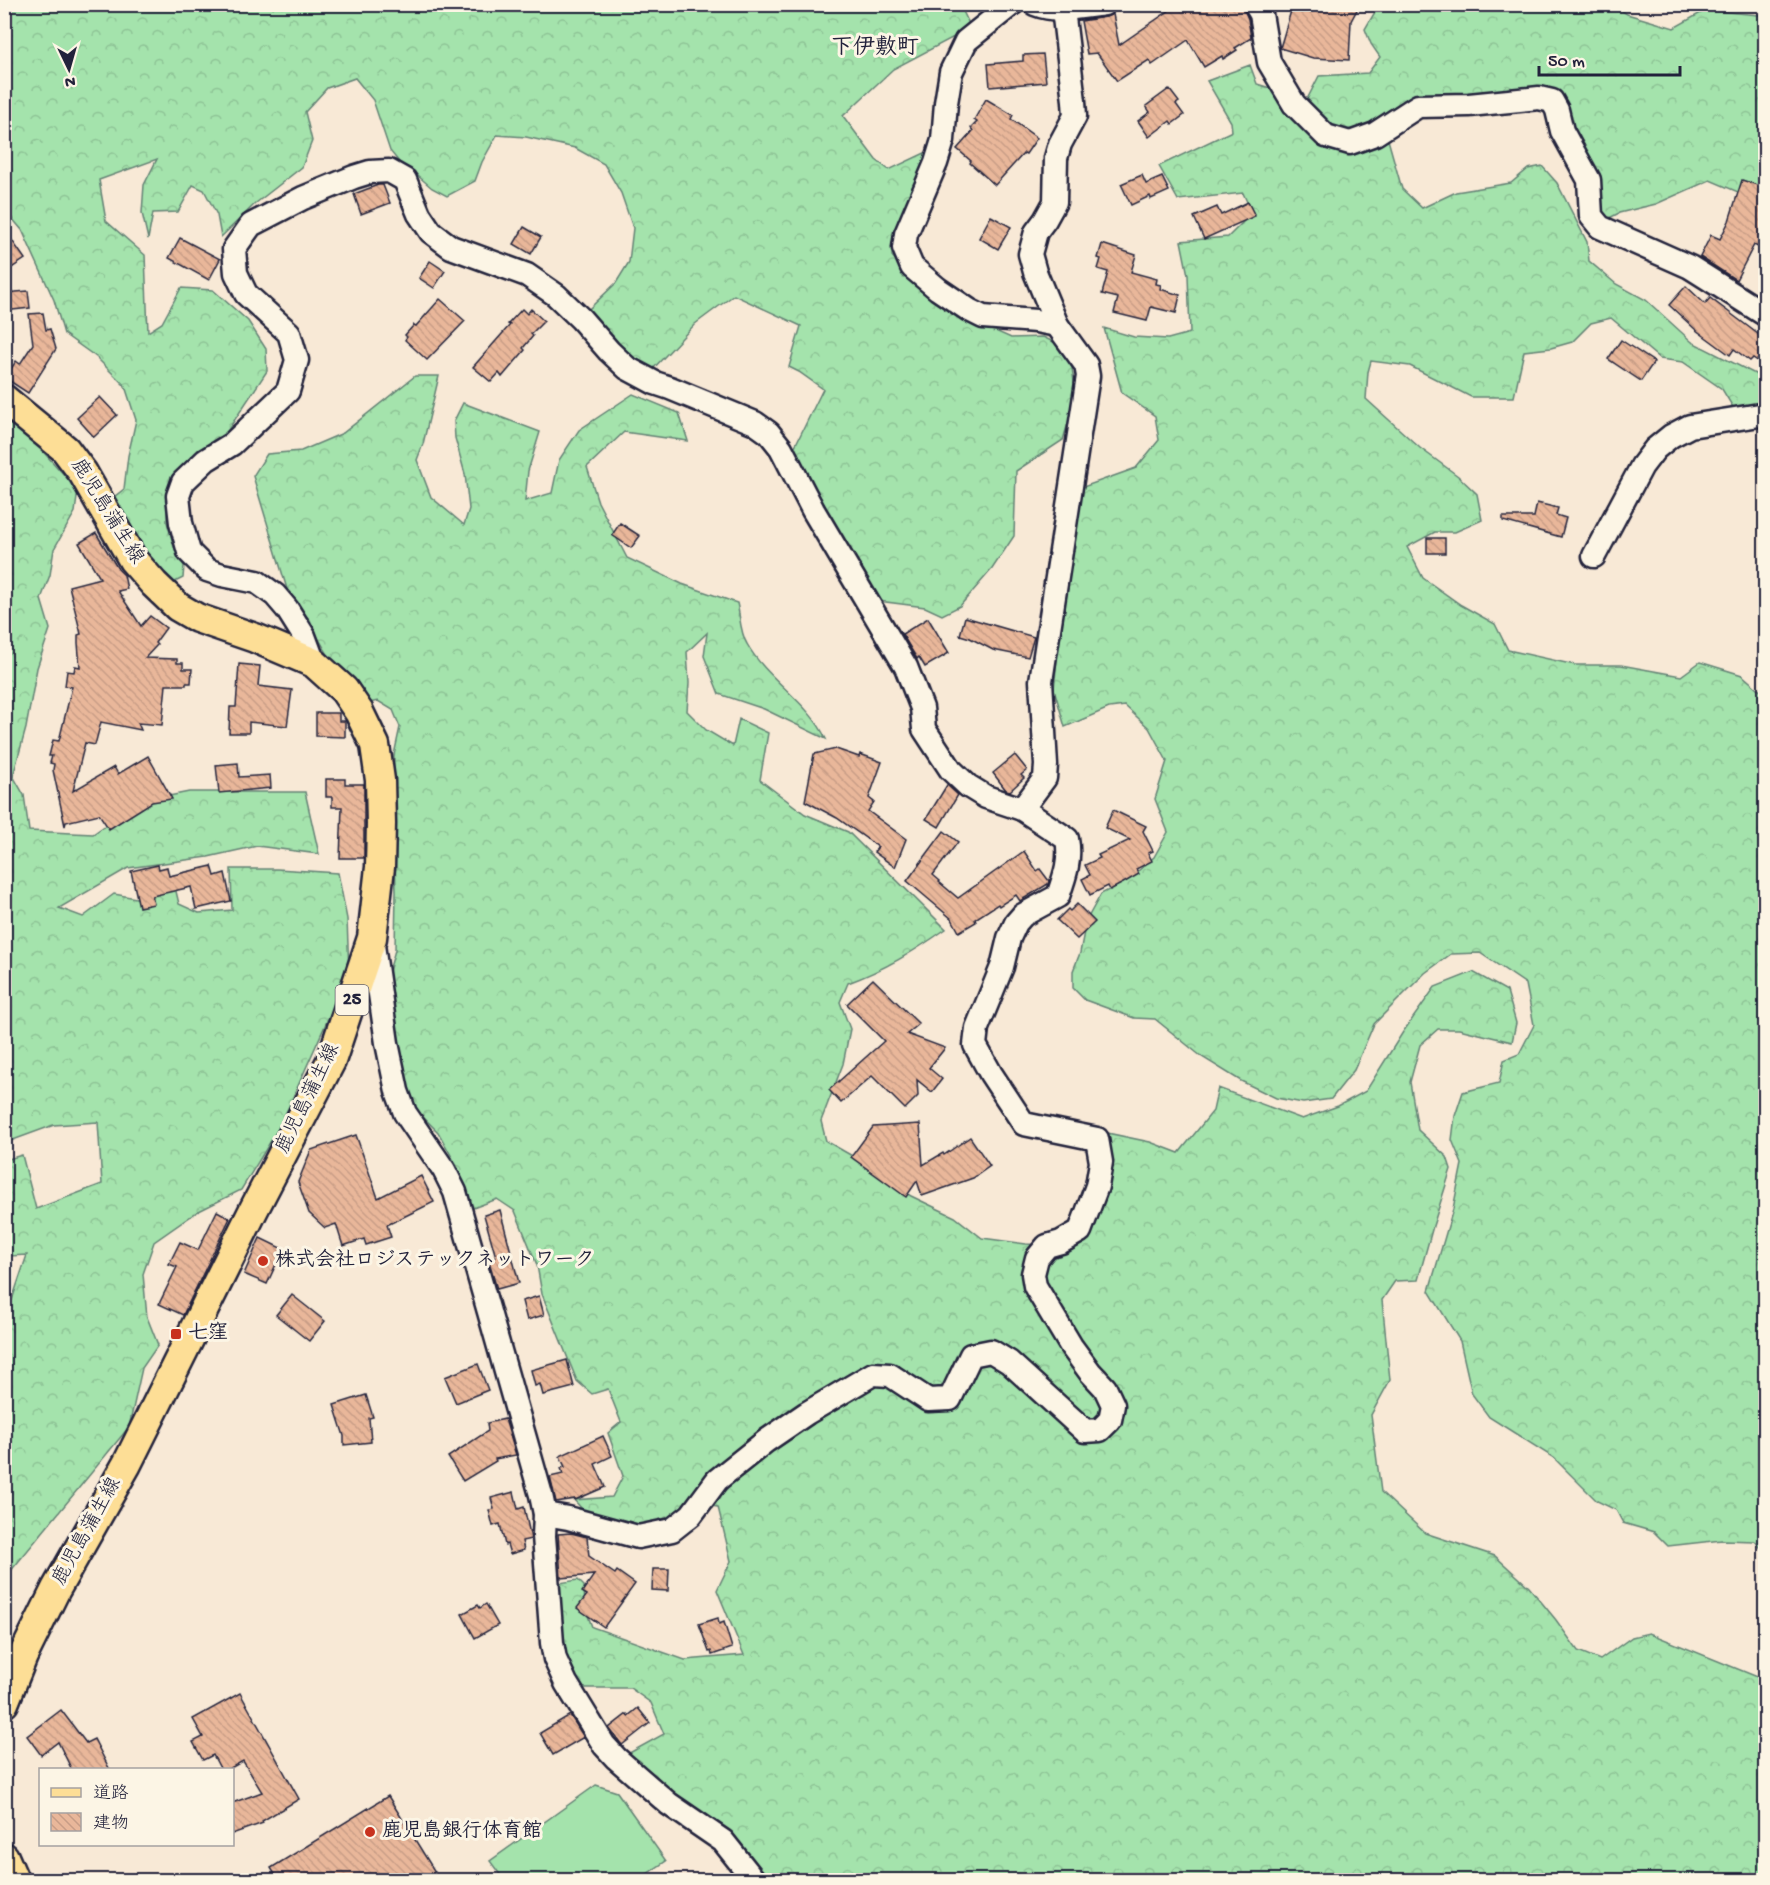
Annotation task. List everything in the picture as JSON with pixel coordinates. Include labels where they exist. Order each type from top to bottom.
[{"type":"main road","name":"鹿児島蒲生線","points":[[4,399],[65,449],[83,473],[133,560],[178,607],[197,618],[255,638],[314,663],[344,690],[359,712],[375,745],[380,780],[381,824],[380,867],[372,938],[331,1061],[254,1209],[127,1464],[56,1589],[23,1656],[4,1703]]},
{"type":"main road","points":[[4,1857],[14,1881]]},
{"type":"street","points":[[1012,4],[966,40],[951,72],[943,140],[936,163],[906,234],[903,248],[912,267],[938,289],[969,310],[983,316],[1057,325]]},
{"type":"street","points":[[1035,4],[1045,8],[1063,9],[1104,4]]},
{"type":"street","points":[[1255,4],[1261,14],[1269,62],[1294,104],[1326,136],[1350,143],[1375,134],[1418,106],[1468,105],[1539,98],[1552,101],[1563,131],[1589,180],[1591,216],[1600,227],[1690,267],[1766,315]]},
{"type":"street","points":[[1022,809],[1045,778],[1041,681],[1088,376],[1086,365],[1057,325],[1030,254],[1036,232],[1055,202],[1056,158],[1060,144],[1075,116],[1063,9]]},
{"type":"street","points":[[314,663],[304,636],[275,595],[257,582],[207,570],[189,552],[181,523],[178,496],[183,482],[206,460],[232,444],[288,391],[297,360],[289,333],[246,294],[236,273],[234,249],[250,225],[303,198],[354,177],[370,172],[389,171],[405,180],[431,232],[451,247],[527,275],[556,295],[627,368],[655,383],[755,423],[769,433],[781,448],[813,510],[906,667],[922,708],[924,729],[951,770],[968,786],[986,797],[1022,809],[1067,840],[1068,870],[1058,896],[1023,915],[1017,923],[1009,938],[1002,967],[977,1028],[975,1045],[1024,1124],[1097,1139],[1101,1162],[1097,1186],[1080,1232],[1047,1246],[1037,1258],[1033,1274],[1035,1286],[1071,1346],[1105,1388],[1113,1405],[1110,1420],[1101,1430],[1085,1431],[1009,1362],[991,1351],[971,1355],[950,1399],[928,1400],[890,1375],[873,1374],[807,1413],[766,1441],[717,1480],[692,1515],[672,1530],[638,1537],[568,1518],[544,1514]]},
{"type":"street","points":[[1594,556],[1642,466],[1655,449],[1671,436],[1690,426],[1766,414]]},
{"type":"street","points":[[372,938],[387,1043],[397,1091],[405,1113],[444,1170],[455,1192],[526,1439],[544,1514],[555,1659],[566,1683],[604,1744],[616,1758],[669,1804],[723,1841],[754,1881]]},
{"type":"green space","points":[[4,5],[960,5],[971,28],[893,69],[843,116],[876,160],[889,170],[929,151],[892,245],[892,256],[917,285],[951,311],[1011,338],[1043,337],[1060,345],[1072,368],[1076,396],[1063,440],[1016,471],[1014,536],[992,569],[960,606],[942,615],[925,607],[878,601],[805,486],[794,448],[823,389],[789,367],[801,326],[734,295],[695,324],[651,371],[611,346],[589,309],[616,283],[629,262],[633,228],[621,193],[604,164],[575,148],[526,137],[497,135],[482,162],[475,181],[447,196],[432,188],[399,162],[390,151],[373,100],[355,78],[327,88],[305,112],[312,141],[302,167],[256,203],[221,237],[217,215],[204,190],[193,185],[178,212],[153,213],[148,239],[142,213],[144,185],[157,159],[99,180],[106,221],[145,255],[148,332],[162,323],[181,288],[213,290],[248,321],[266,349],[267,371],[226,433],[179,473],[167,495],[167,522],[174,547],[184,566],[183,578],[169,585],[150,567],[110,500],[124,489],[136,420],[125,386],[96,357],[64,334],[54,300],[22,230],[5,210]]},
{"type":"green space","points":[[1379,5],[1613,5],[1627,14],[1674,28],[1706,10],[1765,17],[1765,241],[1743,194],[1710,180],[1656,204],[1619,213],[1600,223],[1556,92],[1415,104],[1387,136],[1402,189],[1422,208],[1456,192],[1511,183],[1528,169],[1542,166],[1557,183],[1587,242],[1589,261],[1616,284],[1646,300],[1692,342],[1765,379],[1765,408],[1737,414],[1722,389],[1683,362],[1660,359],[1611,318],[1591,323],[1572,342],[1551,348],[1524,351],[1514,397],[1471,397],[1410,366],[1371,361],[1366,399],[1420,448],[1458,476],[1477,494],[1482,520],[1455,532],[1435,532],[1407,547],[1423,578],[1461,605],[1495,624],[1508,650],[1575,665],[1621,665],[1681,676],[1700,662],[1742,675],[1765,695],[1765,1553],[1755,1541],[1722,1540],[1668,1546],[1654,1532],[1623,1523],[1616,1510],[1597,1501],[1554,1458],[1489,1417],[1472,1394],[1460,1341],[1429,1291],[1453,1209],[1462,1164],[1452,1140],[1455,1116],[1463,1092],[1499,1083],[1504,1060],[1519,1054],[1534,1025],[1526,984],[1480,953],[1451,954],[1425,973],[1374,1024],[1354,1070],[1331,1099],[1303,1103],[1276,1098],[1241,1081],[1202,1057],[1155,1019],[1134,1018],[1085,1000],[1073,988],[1073,971],[1080,953],[1086,921],[1101,894],[1128,880],[1154,857],[1168,832],[1155,799],[1167,761],[1149,728],[1125,706],[1109,708],[1065,727],[1054,689],[1067,559],[1083,487],[1136,468],[1159,440],[1155,416],[1122,393],[1104,328],[1134,337],[1168,339],[1190,333],[1188,275],[1181,241],[1228,237],[1252,213],[1243,193],[1178,200],[1159,166],[1232,131],[1231,122],[1207,81],[1250,65],[1257,84],[1273,89],[1300,113],[1319,76],[1368,73],[1380,57],[1365,29]]},
{"type":"green space","points":[[415,376],[439,376],[417,460],[431,497],[464,525],[469,509],[465,474],[455,438],[454,421],[463,403],[540,432],[528,471],[525,501],[552,493],[559,460],[579,430],[633,394],[679,413],[688,441],[624,432],[587,467],[598,502],[627,558],[682,584],[737,603],[743,635],[755,657],[799,702],[819,726],[826,739],[764,709],[719,694],[704,656],[707,633],[687,652],[689,683],[687,711],[706,730],[733,746],[739,719],[768,733],[760,780],[805,814],[848,832],[946,929],[899,959],[848,983],[840,1002],[850,1029],[843,1064],[821,1121],[826,1141],[868,1165],[911,1196],[955,1217],[982,1238],[1065,1247],[1087,1204],[1107,1133],[1150,1142],[1179,1153],[1213,1111],[1218,1088],[1302,1119],[1338,1106],[1366,1091],[1435,987],[1473,972],[1507,991],[1516,1023],[1512,1042],[1459,1029],[1438,1029],[1420,1045],[1410,1082],[1418,1130],[1447,1157],[1451,1169],[1418,1280],[1395,1281],[1382,1300],[1390,1380],[1371,1415],[1381,1492],[1425,1533],[1495,1556],[1529,1587],[1578,1651],[1600,1660],[1632,1637],[1649,1633],[1765,1680],[1765,1880],[761,1880],[624,1756],[664,1734],[651,1703],[630,1688],[582,1688],[568,1672],[553,1584],[578,1580],[584,1586],[585,1607],[592,1627],[685,1660],[744,1655],[717,1590],[731,1561],[718,1507],[695,1504],[661,1530],[591,1519],[574,1500],[612,1497],[623,1476],[608,1433],[621,1422],[608,1389],[592,1394],[577,1381],[542,1294],[537,1265],[515,1211],[497,1199],[468,1210],[458,1168],[438,1132],[410,1104],[385,986],[395,950],[393,785],[394,755],[400,727],[393,710],[378,701],[365,704],[334,665],[310,620],[290,599],[253,476],[267,454],[301,451],[343,433]]},
{"type":"green space","points":[[5,410],[78,490],[75,512],[54,549],[50,575],[41,599],[50,629],[37,668],[26,728],[13,776],[24,795],[29,831],[93,834],[139,802],[189,792],[305,792],[319,854],[257,846],[208,857],[128,868],[59,908],[83,917],[114,894],[136,898],[175,887],[179,904],[199,913],[232,910],[231,869],[338,873],[347,919],[349,972],[280,1126],[241,1190],[197,1212],[154,1242],[143,1274],[147,1317],[158,1345],[142,1368],[129,1427],[5,1578],[5,1304],[12,1300],[27,1255],[9,1256],[5,1246],[5,1160],[22,1155],[36,1209],[102,1184],[98,1122],[54,1125],[5,1143]]},
{"type":"green space","points":[[596,1785],[617,1792],[666,1861],[638,1880],[504,1880],[490,1861]]},
{"type":"building","points":[[1166,4],[1242,4],[1248,19],[1251,38],[1223,59],[1222,56],[1204,67],[1188,40],[1152,65],[1149,60],[1117,81],[1097,53],[1087,54],[1081,21],[1113,14],[1119,45],[1170,10]]},
{"type":"building","points":[[1293,4],[1360,4],[1351,21],[1349,60],[1313,58],[1280,48]]},
{"type":"building","points":[[1043,54],[1046,82],[990,87],[988,64],[1023,61],[1023,55]]},
{"type":"building","points":[[1169,89],[1179,102],[1176,104],[1184,115],[1172,124],[1170,121],[1149,137],[1138,121],[1150,112],[1146,106]]},
{"type":"building","points":[[986,99],[1013,115],[1011,119],[1037,138],[1026,154],[1024,153],[995,185],[957,149],[973,131],[971,128],[977,122],[974,120]]},
{"type":"building","points":[[1142,175],[1146,184],[1162,177],[1169,191],[1151,199],[1150,196],[1131,205],[1121,184]]},
{"type":"building","points":[[1742,180],[1766,188],[1766,216],[1761,229],[1766,231],[1766,251],[1754,245],[1736,280],[1700,257],[1711,235],[1720,239],[1729,221]]},
{"type":"building","points":[[383,185],[390,203],[361,214],[354,194]]},
{"type":"building","points":[[1248,202],[1255,216],[1204,239],[1194,217],[1217,207],[1221,215]]},
{"type":"building","points":[[991,216],[1011,227],[998,249],[979,238]]},
{"type":"building","points":[[524,227],[541,237],[531,254],[514,244]]},
{"type":"building","points":[[4,229],[25,259],[4,273]]},
{"type":"building","points":[[180,238],[220,259],[209,280],[169,258]]},
{"type":"building","points":[[1102,244],[1136,255],[1131,272],[1157,279],[1156,284],[1161,285],[1160,289],[1180,295],[1176,313],[1151,307],[1147,321],[1114,313],[1118,298],[1102,294],[1108,272],[1098,269]]},
{"type":"building","points":[[430,261],[445,271],[434,288],[419,278]]},
{"type":"building","points":[[1686,286],[1705,304],[1710,298],[1766,340],[1766,353],[1759,362],[1753,358],[1750,361],[1734,349],[1730,355],[1696,330],[1669,305]]},
{"type":"building","points":[[28,291],[30,308],[4,311],[4,293]]},
{"type":"building","points":[[440,299],[465,321],[427,360],[405,340],[407,337],[405,335]]},
{"type":"building","points":[[522,309],[527,314],[531,309],[544,321],[531,334],[533,336],[523,348],[525,350],[502,377],[499,373],[491,382],[473,367]]},
{"type":"building","points":[[43,313],[46,330],[50,329],[56,349],[28,393],[5,378],[16,361],[20,364],[33,344],[29,314]]},
{"type":"building","points":[[1621,340],[1654,362],[1641,381],[1608,359]]},
{"type":"building","points":[[100,397],[117,415],[94,437],[77,418]]},
{"type":"building","points":[[1537,503],[1558,508],[1556,515],[1566,518],[1561,537],[1503,521],[1503,517],[1534,517]]},
{"type":"building","points":[[620,523],[640,536],[631,548],[612,535]]},
{"type":"building","points":[[96,533],[124,575],[127,589],[118,591],[141,626],[150,616],[166,628],[155,643],[157,645],[145,658],[177,659],[177,663],[183,663],[183,669],[192,669],[191,683],[166,685],[162,725],[138,723],[141,730],[101,722],[95,745],[85,743],[73,791],[114,767],[118,774],[148,756],[172,799],[152,802],[109,829],[99,814],[66,822],[65,826],[53,770],[54,764],[50,763],[52,756],[49,756],[53,740],[59,741],[72,687],[65,686],[67,671],[74,672],[75,666],[80,667],[78,635],[81,634],[69,586],[100,578],[79,543]]},
{"type":"building","points":[[1427,538],[1445,538],[1445,553],[1427,553]]},
{"type":"building","points":[[965,617],[1034,637],[1028,657],[993,650],[960,635]]},
{"type":"building","points":[[928,618],[949,653],[925,667],[919,657],[917,659],[902,634]]},
{"type":"building","points":[[239,664],[260,666],[258,686],[292,690],[287,726],[249,722],[249,733],[229,733],[230,707],[236,707]]},
{"type":"building","points":[[316,713],[339,713],[339,721],[345,721],[345,737],[316,736]]},
{"type":"building","points":[[836,749],[882,762],[869,798],[874,802],[868,811],[906,839],[895,867],[874,852],[878,847],[837,818],[805,801],[814,754]]},
{"type":"building","points":[[1015,755],[1027,770],[1021,775],[1024,778],[1010,791],[1006,790],[993,773]]},
{"type":"building","points":[[238,763],[239,777],[270,775],[271,788],[219,793],[216,765]]},
{"type":"building","points":[[326,779],[345,779],[345,784],[364,784],[364,858],[340,858],[342,807],[332,807],[332,797],[326,797]]},
{"type":"building","points":[[947,785],[958,795],[939,827],[926,819]]},
{"type":"building","points":[[1113,810],[1146,826],[1143,831],[1153,851],[1148,853],[1152,861],[1136,869],[1139,874],[1125,882],[1110,890],[1108,886],[1090,895],[1082,879],[1090,875],[1085,865],[1100,858],[1098,855],[1130,840],[1105,828]]},
{"type":"building","points":[[944,831],[958,842],[933,875],[958,898],[1024,851],[1037,871],[1040,869],[1049,881],[1048,884],[1020,901],[1016,895],[999,906],[998,904],[959,932],[952,919],[907,881]]},
{"type":"building","points":[[158,865],[159,869],[167,867],[169,876],[212,866],[215,876],[225,873],[231,901],[196,909],[191,887],[152,896],[154,904],[139,907],[131,871]]},
{"type":"building","points":[[1077,904],[1095,922],[1077,939],[1057,920]]},
{"type":"building","points":[[873,979],[919,1024],[907,1034],[945,1048],[929,1068],[942,1079],[932,1092],[917,1080],[918,1096],[905,1109],[872,1076],[841,1103],[829,1090],[884,1041],[847,1004]]},
{"type":"building","points":[[920,1124],[923,1165],[943,1153],[944,1155],[970,1137],[990,1166],[973,1178],[922,1196],[917,1181],[906,1197],[851,1157],[873,1127]]},
{"type":"building","points":[[356,1135],[378,1198],[421,1176],[434,1202],[387,1225],[391,1237],[366,1245],[364,1239],[343,1246],[336,1224],[325,1228],[309,1213],[298,1182],[311,1150]]},
{"type":"building","points":[[500,1210],[519,1283],[497,1289],[488,1259],[496,1257],[484,1215]]},
{"type":"building","points":[[217,1211],[230,1218],[183,1315],[159,1304],[177,1267],[169,1264],[180,1242],[198,1250]]},
{"type":"building","name":"株式会社ロジステックネットワーク","points":[[260,1238],[283,1249],[267,1284],[244,1274]]},
{"type":"building","points":[[292,1295],[325,1321],[309,1341],[276,1315]]},
{"type":"building","points":[[539,1296],[544,1315],[527,1320],[522,1301]]},
{"type":"building","points":[[567,1360],[574,1387],[543,1395],[540,1384],[535,1386],[531,1370]]},
{"type":"building","points":[[478,1364],[488,1390],[456,1403],[445,1377]]},
{"type":"building","points":[[366,1395],[373,1417],[369,1418],[371,1442],[344,1445],[344,1436],[334,1405]]},
{"type":"building","points":[[505,1419],[516,1455],[495,1459],[496,1461],[463,1481],[448,1457],[488,1431],[487,1423]]},
{"type":"building","points":[[603,1436],[612,1456],[595,1464],[605,1487],[575,1500],[556,1502],[550,1477],[563,1474],[561,1468],[565,1467],[560,1456]]},
{"type":"building","points":[[514,1492],[518,1509],[524,1507],[531,1539],[522,1541],[524,1550],[510,1554],[507,1544],[505,1545],[500,1524],[493,1526],[489,1510],[494,1509],[491,1498]]},
{"type":"building","points":[[571,1533],[587,1537],[589,1556],[615,1574],[617,1571],[635,1584],[604,1627],[577,1608],[587,1595],[582,1592],[594,1575],[561,1578],[558,1534]]},
{"type":"building","points":[[653,1569],[669,1569],[668,1591],[652,1590]]},
{"type":"building","points":[[486,1604],[498,1625],[475,1638],[462,1614],[478,1605],[480,1608]]},
{"type":"building","points":[[718,1618],[719,1624],[724,1622],[732,1648],[712,1655],[699,1624]]},
{"type":"building","points":[[240,1693],[299,1799],[262,1821],[263,1823],[234,1833],[234,1802],[262,1792],[243,1761],[231,1768],[220,1768],[213,1755],[203,1760],[193,1742],[203,1737],[193,1719]]},
{"type":"building","points":[[638,1708],[650,1723],[622,1745],[609,1728]]},
{"type":"building","points":[[61,1710],[86,1743],[94,1739],[109,1768],[71,1768],[58,1742],[41,1755],[27,1736]]},
{"type":"building","points":[[570,1715],[584,1737],[553,1755],[540,1733]]},
{"type":"building","name":"鹿児島銀行体育館","points":[[388,1796],[435,1872],[422,1881],[279,1881],[271,1868]]},
{"type":"place","name":"株式会社ロジステックネットワーク","points":[[263,1261]]},
{"type":"place","name":"七窪","points":[[176,1334]]},
{"type":"place","name":"鹿児島銀行体育館","points":[[370,1832]]},
{"type":"district","name":"下伊敷町","points":[[875,49]]}]
